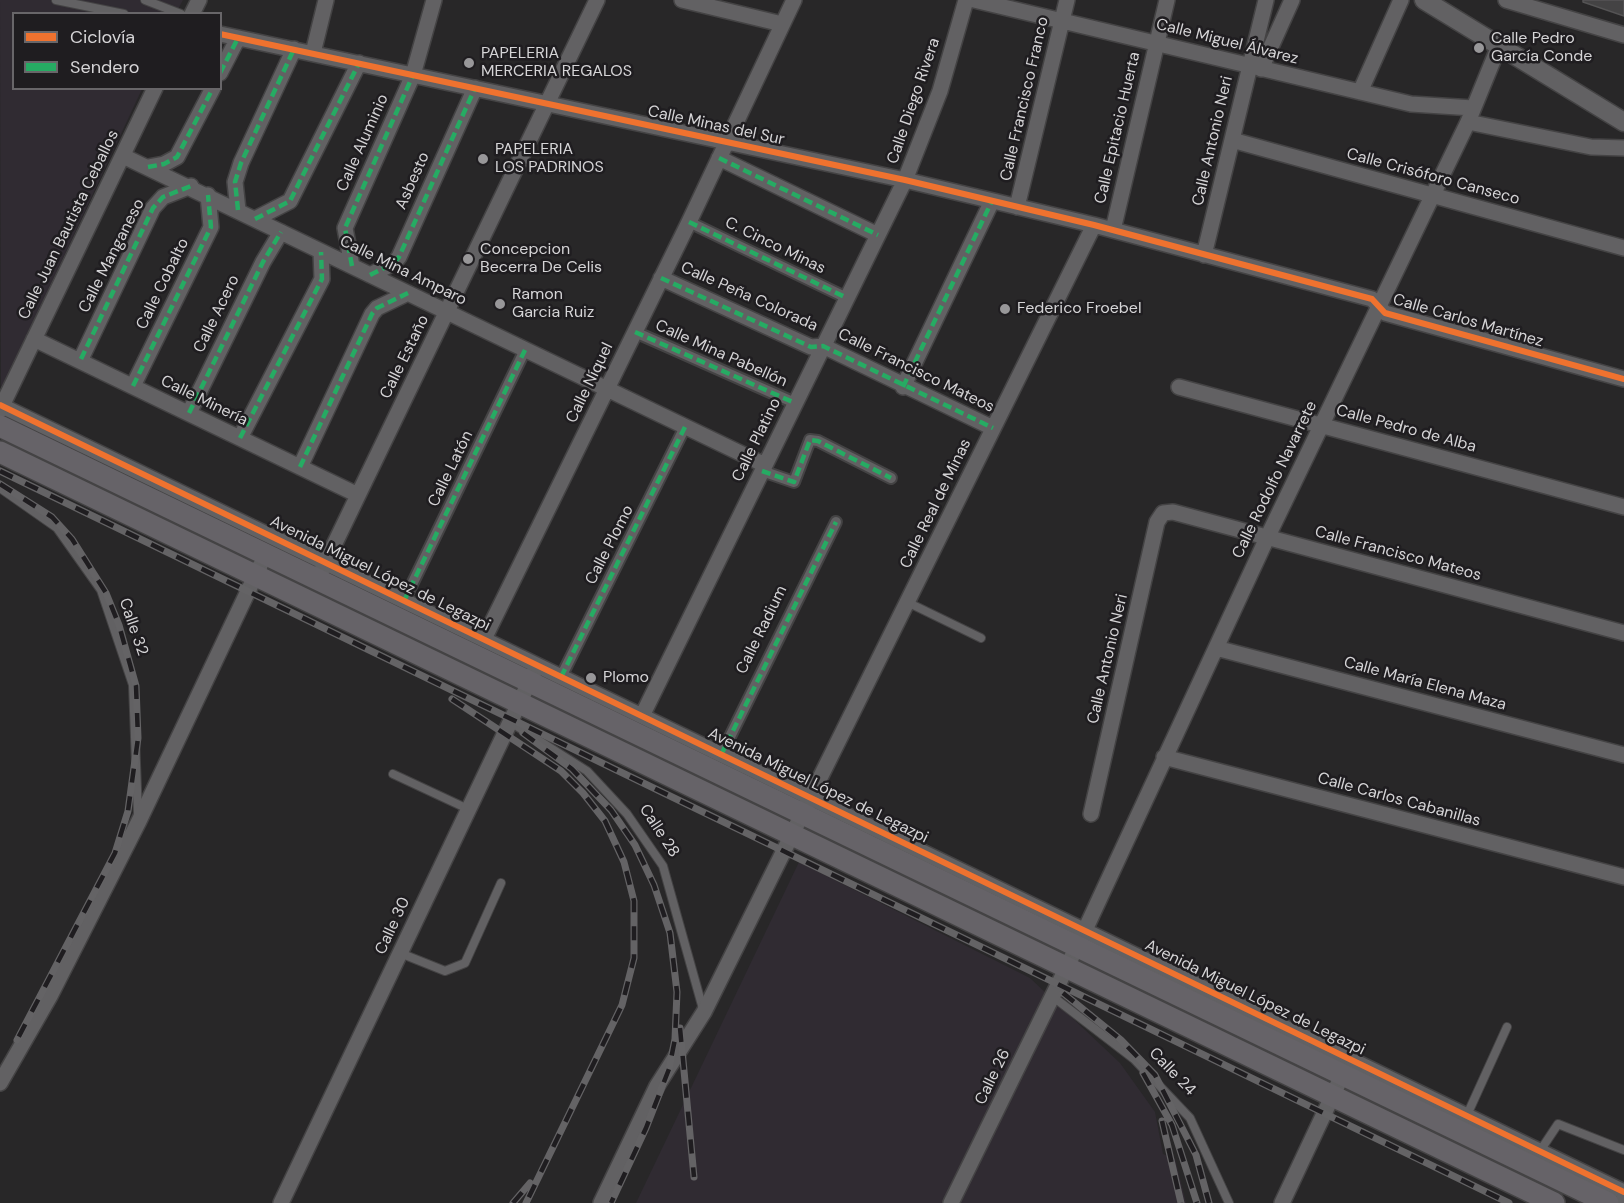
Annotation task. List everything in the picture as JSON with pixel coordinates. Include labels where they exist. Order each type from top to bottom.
[{"type":"main road","name":"Avenida Miguel López de Legazpi","points":[[1,412],[270,546],[1346,1067],[1608,1203]]},
{"type":"main road","points":[[0,452],[1554,1203]]},
{"type":"street","points":[[313,53],[326,0]]},
{"type":"street","name":"Calle Aluminio","points":[[352,266],[345,228],[413,75],[434,0]]},
{"type":"street","name":"Calle Estaño","points":[[308,600],[597,0]]},
{"type":"street","points":[[682,0],[782,24]]},
{"type":"street","name":"Calle Níquel","points":[[484,639],[689,222],[794,0]]},
{"type":"street","name":"Calle Diego Rivera","points":[[905,180],[940,91],[966,0]]},
{"type":"street","name":"Calle Miguel Álvarez","points":[[974,0],[1411,104],[1470,115],[1591,147],[1624,148]]},
{"type":"street","name":"Calle Francisco Franco","points":[[1017,207],[1067,0]]},
{"type":"street","name":"Calle Epitacio Huerta","points":[[1113,230],[1167,0]]},
{"type":"street","name":"Calle Antonio Neri","points":[[1204,255],[1232,140],[1255,67],[1266,0]]},
{"type":"street","points":[[1255,67],[1292,0]]},
{"type":"street","points":[[1360,92],[1401,0]]},
{"type":"street","points":[[1424,0],[1624,122]]},
{"type":"street","points":[[1506,0],[1624,35]]},
{"type":"street","name":"Calle Minas del Sur","points":[[222,34],[905,180],[1094,225],[1204,255]]},
{"type":"street","points":[[222,69],[238,38]]},
{"type":"street","name":"Calle Rodolfo Navarrete","points":[[1067,966],[1377,306],[1433,195],[1499,46]]},
{"type":"street","points":[[238,210],[235,182],[241,163],[294,49]]},
{"type":"street","points":[[255,219],[290,201],[359,63]]},
{"type":"street","name":"Asbesto","points":[[370,275],[394,263],[399,257],[475,88]]},
{"type":"street","name":"Calle Juan Bautista Ceballos","points":[[1,412],[154,90]]},
{"type":"street","points":[[148,167],[164,164],[177,157],[212,90]]},
{"type":"street","name":"Calle Crisóforo Canseco","points":[[1232,140],[1624,248]]},
{"type":"street","name":"Calle Mina Amparo","points":[[123,156],[191,186],[321,252],[686,427],[794,482],[810,440],[818,441],[891,478]]},
{"type":"street","points":[[719,158],[878,235]]},
{"type":"street","name":"Calle Platino","points":[[642,716],[905,180]]},
{"type":"street","name":"Calle Manganeso","points":[[81,359],[153,208],[163,197],[191,186]]},
{"type":"street","name":"Calle Cobalto","points":[[133,386],[211,227],[208,195]]},
{"type":"street","points":[[903,387],[992,201]]},
{"type":"street","name":"C. Cinco Minas","points":[[689,222],[847,298]]},
{"type":"street","name":"Calle Real de Minas","points":[[792,834],[1094,225]]},
{"type":"street","name":"Calle Acero","points":[[189,413],[263,262],[281,232]]},
{"type":"street","points":[[240,438],[322,279],[321,252]]},
{"type":"street","name":"Calle Carlos Martínez","points":[[1204,255],[1372,299],[1385,314],[1624,379]]},
{"type":"street","name":"Calle Peña Colorada","points":[[661,278],[811,347],[824,346]]},
{"type":"street","points":[[300,467],[372,315],[377,308],[408,293]]},
{"type":"street","name":"Calle Mina Pabellón","points":[[635,332],[795,403]]},
{"type":"street","name":"Calle Minería","points":[[34,339],[81,359],[358,495]]},
{"type":"street","name":"Calle Francisco Mateos","points":[[824,346],[903,387],[993,428]]},
{"type":"street","name":"Calle Latón","points":[[405,601],[525,350]]},
{"type":"street","name":"Calle Pedro de Alba","points":[[1179,387],[1624,507]]},
{"type":"street","name":"Calle Plomo","points":[[561,677],[686,427]]},
{"type":"street","name":"Calle Francisco Mateos","points":[[1163,513],[1173,512],[1624,633]]},
{"type":"street","name":"Calle Antonio Neri","points":[[1091,814],[1157,522],[1163,513]]},
{"type":"street","name":"Calle Radium","points":[[721,754],[836,522]]},
{"type":"street","name":"Calle 32","points":[[0,1083],[50,996],[139,821],[270,546]]},
{"type":"street","name":"Avenida Miguel López de Legazpi","points":[[322,571],[405,601],[484,639],[533,673],[561,677],[721,754],[807,806]]},
{"type":"street","name":"Calle María Elena Maza","points":[[1216,648],[1624,755]]},
{"type":"street","name":"Calle 30","points":[[280,1203],[533,673]]},
{"type":"street","name":"Calle Carlos Cabanillas","points":[[1164,757],[1624,877]]},
{"type":"street","points":[[600,1203],[657,1086],[704,1012],[792,834]]},
{"type":"street","name":"Calle 26","points":[[951,1203],[1067,966]]},
{"type":"street","points":[[1282,1203],[1346,1067]]},
{"type":"street","name":"Avenida Miguel López de Legazpi","points":[[1346,1067],[1467,1115],[1624,1192]]},
{"type":"lane","points":[[56,0],[114,12]]},
{"type":"lane","points":[[145,0],[176,12]]},
{"type":"lane","name":"Calle 32","points":[[0,488],[57,528],[101,590],[133,686],[139,821]]},
{"type":"lane","points":[[908,602],[981,638]]},
{"type":"lane","name":"Calle 28","points":[[510,722],[586,771],[627,813],[657,857],[663,866],[704,1012]]},
{"type":"lane","points":[[393,774],[468,809]]},
{"type":"lane","points":[[400,953],[445,971],[465,963],[501,883]]},
{"type":"lane","name":"Calle 24","points":[[1052,996],[1134,1059],[1190,1118],[1229,1203]]},
{"type":"lane","points":[[1467,1115],[1506,1027]]},
{"type":"lane","points":[[1540,1151],[1558,1124],[1624,1150]]},
{"type":"shaded area","points":[[0,0],[183,0],[177,12],[12,12],[12,90],[142,90],[1,391]]},
{"type":"shaded area","points":[[799,862],[1030,978],[1120,1063],[1155,1112],[1163,1154],[1175,1159],[1186,1203],[636,1203]]},
{"type":"building","points":[[1583,0],[1624,0],[1624,16],[1583,2]]},
{"type":"railway","points":[[0,471],[1509,1203]]},
{"type":"railway","points":[[0,484],[52,517],[72,539],[106,593],[119,625],[136,686],[138,738],[128,811],[115,853],[17,1040]]},
{"type":"railway","points":[[452,699],[561,771],[583,793],[605,821],[624,862],[634,901],[634,958],[622,1005],[526,1203]]},
{"type":"railway","points":[[523,733],[572,769],[611,810],[635,845],[654,885],[670,933],[677,992],[675,1039],[669,1069],[646,1128],[611,1203]]},
{"type":"railway","points":[[1063,993],[1121,1040],[1155,1075],[1196,1155],[1209,1203]]},
{"type":"railway","points":[[680,1028],[694,1177]]},
{"type":"railway","points":[[1143,1073],[1172,1125],[1197,1203]]},
{"type":"railway","points":[[1162,1121],[1181,1203]]},
{"type":"railway","points":[[513,1203],[530,1183]]},
{"type":"marked path","points":[[222,69],[238,38]]},
{"type":"marked path","points":[[238,210],[235,182],[241,163],[294,49]]},
{"type":"marked path","points":[[255,219],[290,201],[359,63]]},
{"type":"marked path","points":[[352,266],[345,228],[413,75]]},
{"type":"marked path","points":[[370,275],[394,263],[399,257],[475,88]]},
{"type":"marked path","points":[[148,167],[164,164],[177,157],[212,90]]},
{"type":"marked path","points":[[719,158],[878,235]]},
{"type":"marked path","points":[[81,359],[153,208],[163,197],[191,186]]},
{"type":"marked path","points":[[133,386],[211,227],[208,195]]},
{"type":"marked path","points":[[903,387],[992,201]]},
{"type":"marked path","points":[[689,222],[847,298]]},
{"type":"marked path","points":[[189,413],[263,262],[281,232]]},
{"type":"marked path","points":[[240,438],[322,279],[321,252]]},
{"type":"marked path","points":[[661,278],[811,347],[823,346],[993,428]]},
{"type":"marked path","points":[[300,467],[372,314],[377,308],[408,293]]},
{"type":"marked path","points":[[635,332],[795,403]]},
{"type":"marked path","points":[[404,601],[525,350]]},
{"type":"marked path","points":[[561,677],[685,427]]},
{"type":"marked path","points":[[762,471],[794,482],[810,440],[818,441],[891,478]]},
{"type":"marked path","points":[[721,755],[836,522]]},
{"type":"cycle path","points":[[222,34],[905,180],[1094,225],[1372,299],[1385,313],[1624,379]]},
{"type":"cycle path","points":[[0,405],[1624,1192]]},
{"type":"place","name":"Calle Pedro García Conde","points":[[1479,48]]},
{"type":"place","name":"PAPELERIA MERCERIA REGALOS","points":[[469,63]]},
{"type":"place","name":"PAPELERIA LOS PADRINOS","points":[[483,159]]},
{"type":"place","name":"Concepcion Becerra De Celis","points":[[468,259]]},
{"type":"place","name":"Ramon Garcia Ruiz","points":[[500,304]]},
{"type":"place","name":"Federico Froebel","points":[[1005,309]]},
{"type":"place","name":"Plomo","points":[[591,678]]}]
